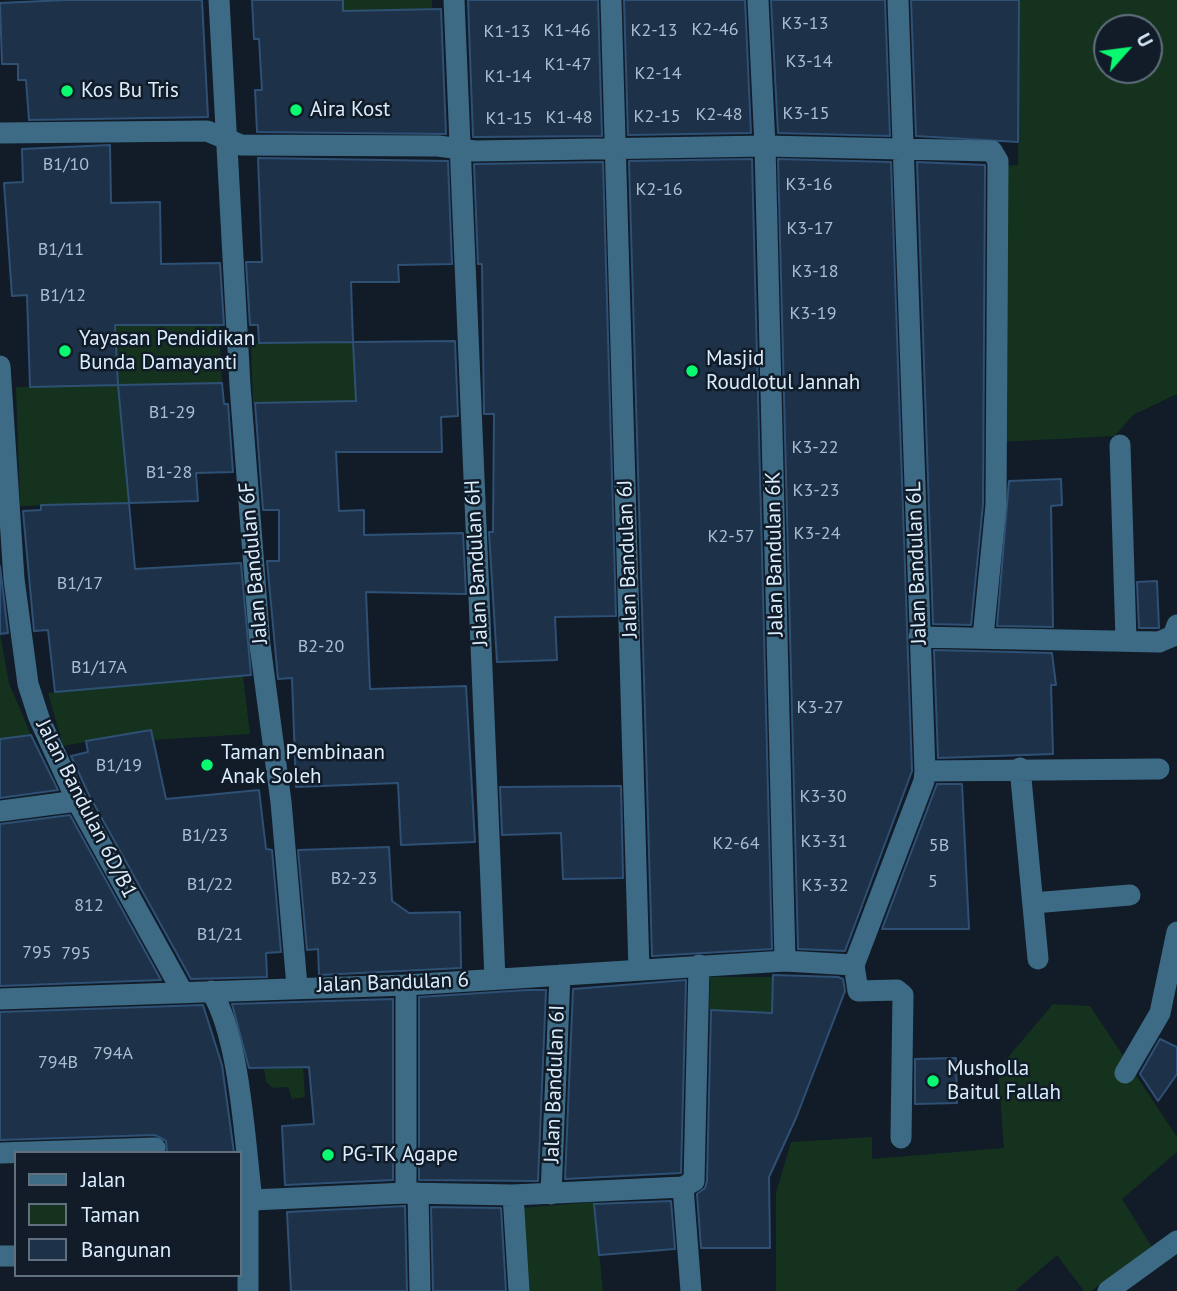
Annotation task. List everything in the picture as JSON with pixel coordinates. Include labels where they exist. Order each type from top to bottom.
[{"type":"street","name":"Jalan Bandulan 6F","points":[[219,0],[224,138],[260,645],[281,802],[297,986]]},
{"type":"street","name":"Jalan Bandulan 6H","points":[[454,0],[495,979]]},
{"type":"street","name":"Jalan Bandulan 6J","points":[[611,0],[639,970]]},
{"type":"street","name":"Jalan Bandulan 6K","points":[[758,0],[765,146],[785,961]]},
{"type":"street","name":"Jalan Bandulan 6L","points":[[854,965],[924,781],[925,771],[898,0]]},
{"type":"street","points":[[0,133],[207,131],[241,145],[459,148],[475,151],[765,146],[992,151],[998,161],[996,505],[984,638]]},
{"type":"street","name":"Jalan Bandulan 6D/B1","points":[[0,366],[14,579],[28,684],[44,730],[77,801],[182,991]]},
{"type":"street","points":[[1120,445],[1126,640]]},
{"type":"street","points":[[919,637],[1160,642],[1173,636],[1177,625]]},
{"type":"street","points":[[925,771],[1020,768],[1159,769]]},
{"type":"street","points":[[1020,768],[1038,959]]},
{"type":"street","points":[[0,811],[77,801]]},
{"type":"street","points":[[1033,903],[1130,895]]},
{"type":"street","points":[[1125,1073],[1160,1013],[1177,932]]},
{"type":"street","name":"Jalan Bandulan 6","points":[[0,999],[297,986],[406,985],[785,961],[854,965]]},
{"type":"street","points":[[691,1291],[688,1184],[699,965]]},
{"type":"street","points":[[854,965],[858,991],[897,990],[903,995],[901,1138]]},
{"type":"street","name":"Jalan Bandulan 6I","points":[[551,1194],[560,975]]},
{"type":"street","points":[[406,985],[412,1193],[420,1291]]},
{"type":"street","points":[[211,991],[224,1021],[240,1096],[252,1200],[248,1209],[244,1258],[248,1291]]},
{"type":"street","points":[[52,1151],[155,1147]]},
{"type":"street","points":[[252,1200],[412,1193],[551,1194],[688,1184]]},
{"type":"street","points":[[513,1195],[519,1291]]},
{"type":"street","points":[[1108,1291],[1177,1241]]},
{"type":"green space","points":[[343,0],[432,0],[432,9],[343,11]]},
{"type":"green space","points":[[1020,0],[1177,0],[1177,394],[1133,415],[1115,436],[1000,442],[1005,166],[1018,165]]},
{"type":"green space","points":[[115,325],[219,325],[222,383],[118,385]]},
{"type":"green space","points":[[353,342],[356,401],[253,403],[251,343]]},
{"type":"green space","points":[[118,385],[129,503],[20,506],[16,387]]},
{"type":"green space","points":[[0,634],[9,683],[31,735],[0,739]]},
{"type":"green space","points":[[243,676],[250,734],[153,740],[151,730],[63,746],[48,693]]},
{"type":"green space","points":[[710,977],[773,977],[772,1034],[742,1012],[709,1010]]},
{"type":"green space","points":[[1053,1004],[1090,1006],[1177,1137],[1177,1152],[1122,1199],[1152,1247],[1091,1291],[1084,1291],[1057,1255],[1015,1291],[776,1291],[776,1193],[791,1142],[872,1137],[872,1159],[1004,1148],[998,1069]]},
{"type":"green space","points":[[303,1067],[305,1097],[292,1099],[288,1087],[273,1088],[266,1082],[264,1068]]},
{"type":"green space","points":[[594,1202],[603,1291],[527,1291],[521,1208]]},
{"type":"building","points":[[202,0],[208,117],[29,120],[26,80],[18,80],[18,64],[2,64],[0,3]]},
{"type":"building","points":[[252,0],[343,0],[343,11],[441,9],[446,134],[257,132],[255,90],[262,90],[259,39],[254,39]]},
{"type":"building","points":[[468,0],[598,0],[602,136],[473,137]]},
{"type":"building","points":[[624,0],[745,0],[751,133],[628,135]]},
{"type":"building","points":[[771,0],[885,0],[890,136],[778,133]]},
{"type":"building","points":[[911,0],[1019,0],[1018,142],[916,136]]},
{"type":"building","points":[[110,145],[111,203],[160,202],[161,264],[220,263],[224,325],[115,325],[118,385],[30,387],[27,295],[12,296],[4,183],[23,182],[22,149]]},
{"type":"building","points":[[258,158],[448,161],[452,264],[398,265],[399,282],[351,282],[353,342],[259,343],[258,325],[250,325],[246,262],[262,262]]},
{"type":"building","points":[[752,159],[772,949],[652,956],[629,161]]},
{"type":"building","points":[[778,159],[891,162],[912,771],[845,951],[798,949]]},
{"type":"building","points":[[603,162],[616,616],[555,617],[557,660],[497,662],[489,532],[493,532],[494,414],[484,414],[482,264],[478,264],[474,164]]},
{"type":"building","points":[[917,162],[985,165],[983,504],[971,625],[933,624]]},
{"type":"building","points":[[455,341],[458,416],[441,417],[442,452],[336,452],[339,511],[364,510],[364,535],[463,533],[466,594],[366,592],[370,689],[466,686],[475,842],[401,845],[398,783],[296,787],[292,678],[278,679],[267,561],[279,561],[279,510],[263,510],[255,403],[356,401],[353,342]]},
{"type":"building","points":[[222,383],[224,404],[228,404],[233,472],[196,473],[198,501],[129,503],[118,385]]},
{"type":"building","points":[[1061,479],[1062,505],[1051,506],[1053,627],[997,626],[1009,481]]},
{"type":"building","points":[[129,503],[135,569],[241,563],[251,675],[55,692],[48,630],[34,631],[23,511],[41,510],[41,505]]},
{"type":"building","points":[[0,566],[8,633],[0,634]]},
{"type":"building","points":[[1157,581],[1159,628],[1139,628],[1137,582]]},
{"type":"building","points":[[934,650],[1052,653],[1056,685],[1051,685],[1053,754],[938,758]]},
{"type":"building","points":[[151,730],[166,799],[259,790],[266,849],[272,850],[281,952],[266,953],[267,977],[191,979],[89,795],[71,756],[88,752],[86,741]]},
{"type":"building","points":[[31,735],[58,790],[0,798],[0,739]]},
{"type":"building","points":[[937,784],[962,784],[969,929],[882,929]]},
{"type":"building","points":[[621,786],[623,878],[563,879],[561,833],[502,835],[500,787]]},
{"type":"building","points":[[70,815],[161,980],[0,986],[0,824]]},
{"type":"building","points":[[389,847],[392,901],[409,913],[460,912],[461,968],[319,975],[318,949],[307,950],[298,850]]},
{"type":"building","points":[[773,975],[838,977],[843,979],[845,991],[796,1118],[769,1177],[770,1248],[701,1248],[697,1194],[705,1188],[707,1181],[711,1010],[772,1013]]},
{"type":"building","points":[[686,980],[681,1173],[565,1179],[573,989]]},
{"type":"building","points":[[546,990],[538,1181],[419,1180],[419,997]]},
{"type":"building","points":[[393,999],[393,1180],[285,1185],[282,1126],[314,1124],[309,1067],[249,1068],[232,1004]]},
{"type":"building","points":[[203,1005],[222,1065],[234,1151],[167,1151],[166,1141],[155,1135],[0,1140],[0,1012]]},
{"type":"building","points":[[1160,1039],[1177,1047],[1177,1074],[1158,1101],[1140,1074]]},
{"type":"building","name":"Musholla Baitul Fallah","points":[[956,1058],[957,1103],[915,1104],[915,1059]]},
{"type":"building","points":[[671,1201],[675,1249],[599,1255],[594,1204]]},
{"type":"building","points":[[405,1206],[407,1291],[291,1291],[287,1212]]},
{"type":"building","points":[[431,1207],[501,1208],[506,1291],[433,1291]]},
{"type":"place","name":"Kos Bu Tris","points":[[67,91]]},
{"type":"place","name":"Aira Kost","points":[[296,110]]},
{"type":"place","name":"Yayasan Pendidikan Bunda Damayanti","points":[[65,351]]},
{"type":"place","name":"Masjid Roudlotul Jannah","points":[[692,371]]},
{"type":"place","name":"Taman Pembinaan Anak Soleh","points":[[207,765]]},
{"type":"place","name":"Musholla Baitul Fallah","points":[[933,1081]]},
{"type":"place","name":"PG-TK Agape","points":[[328,1155]]}]
